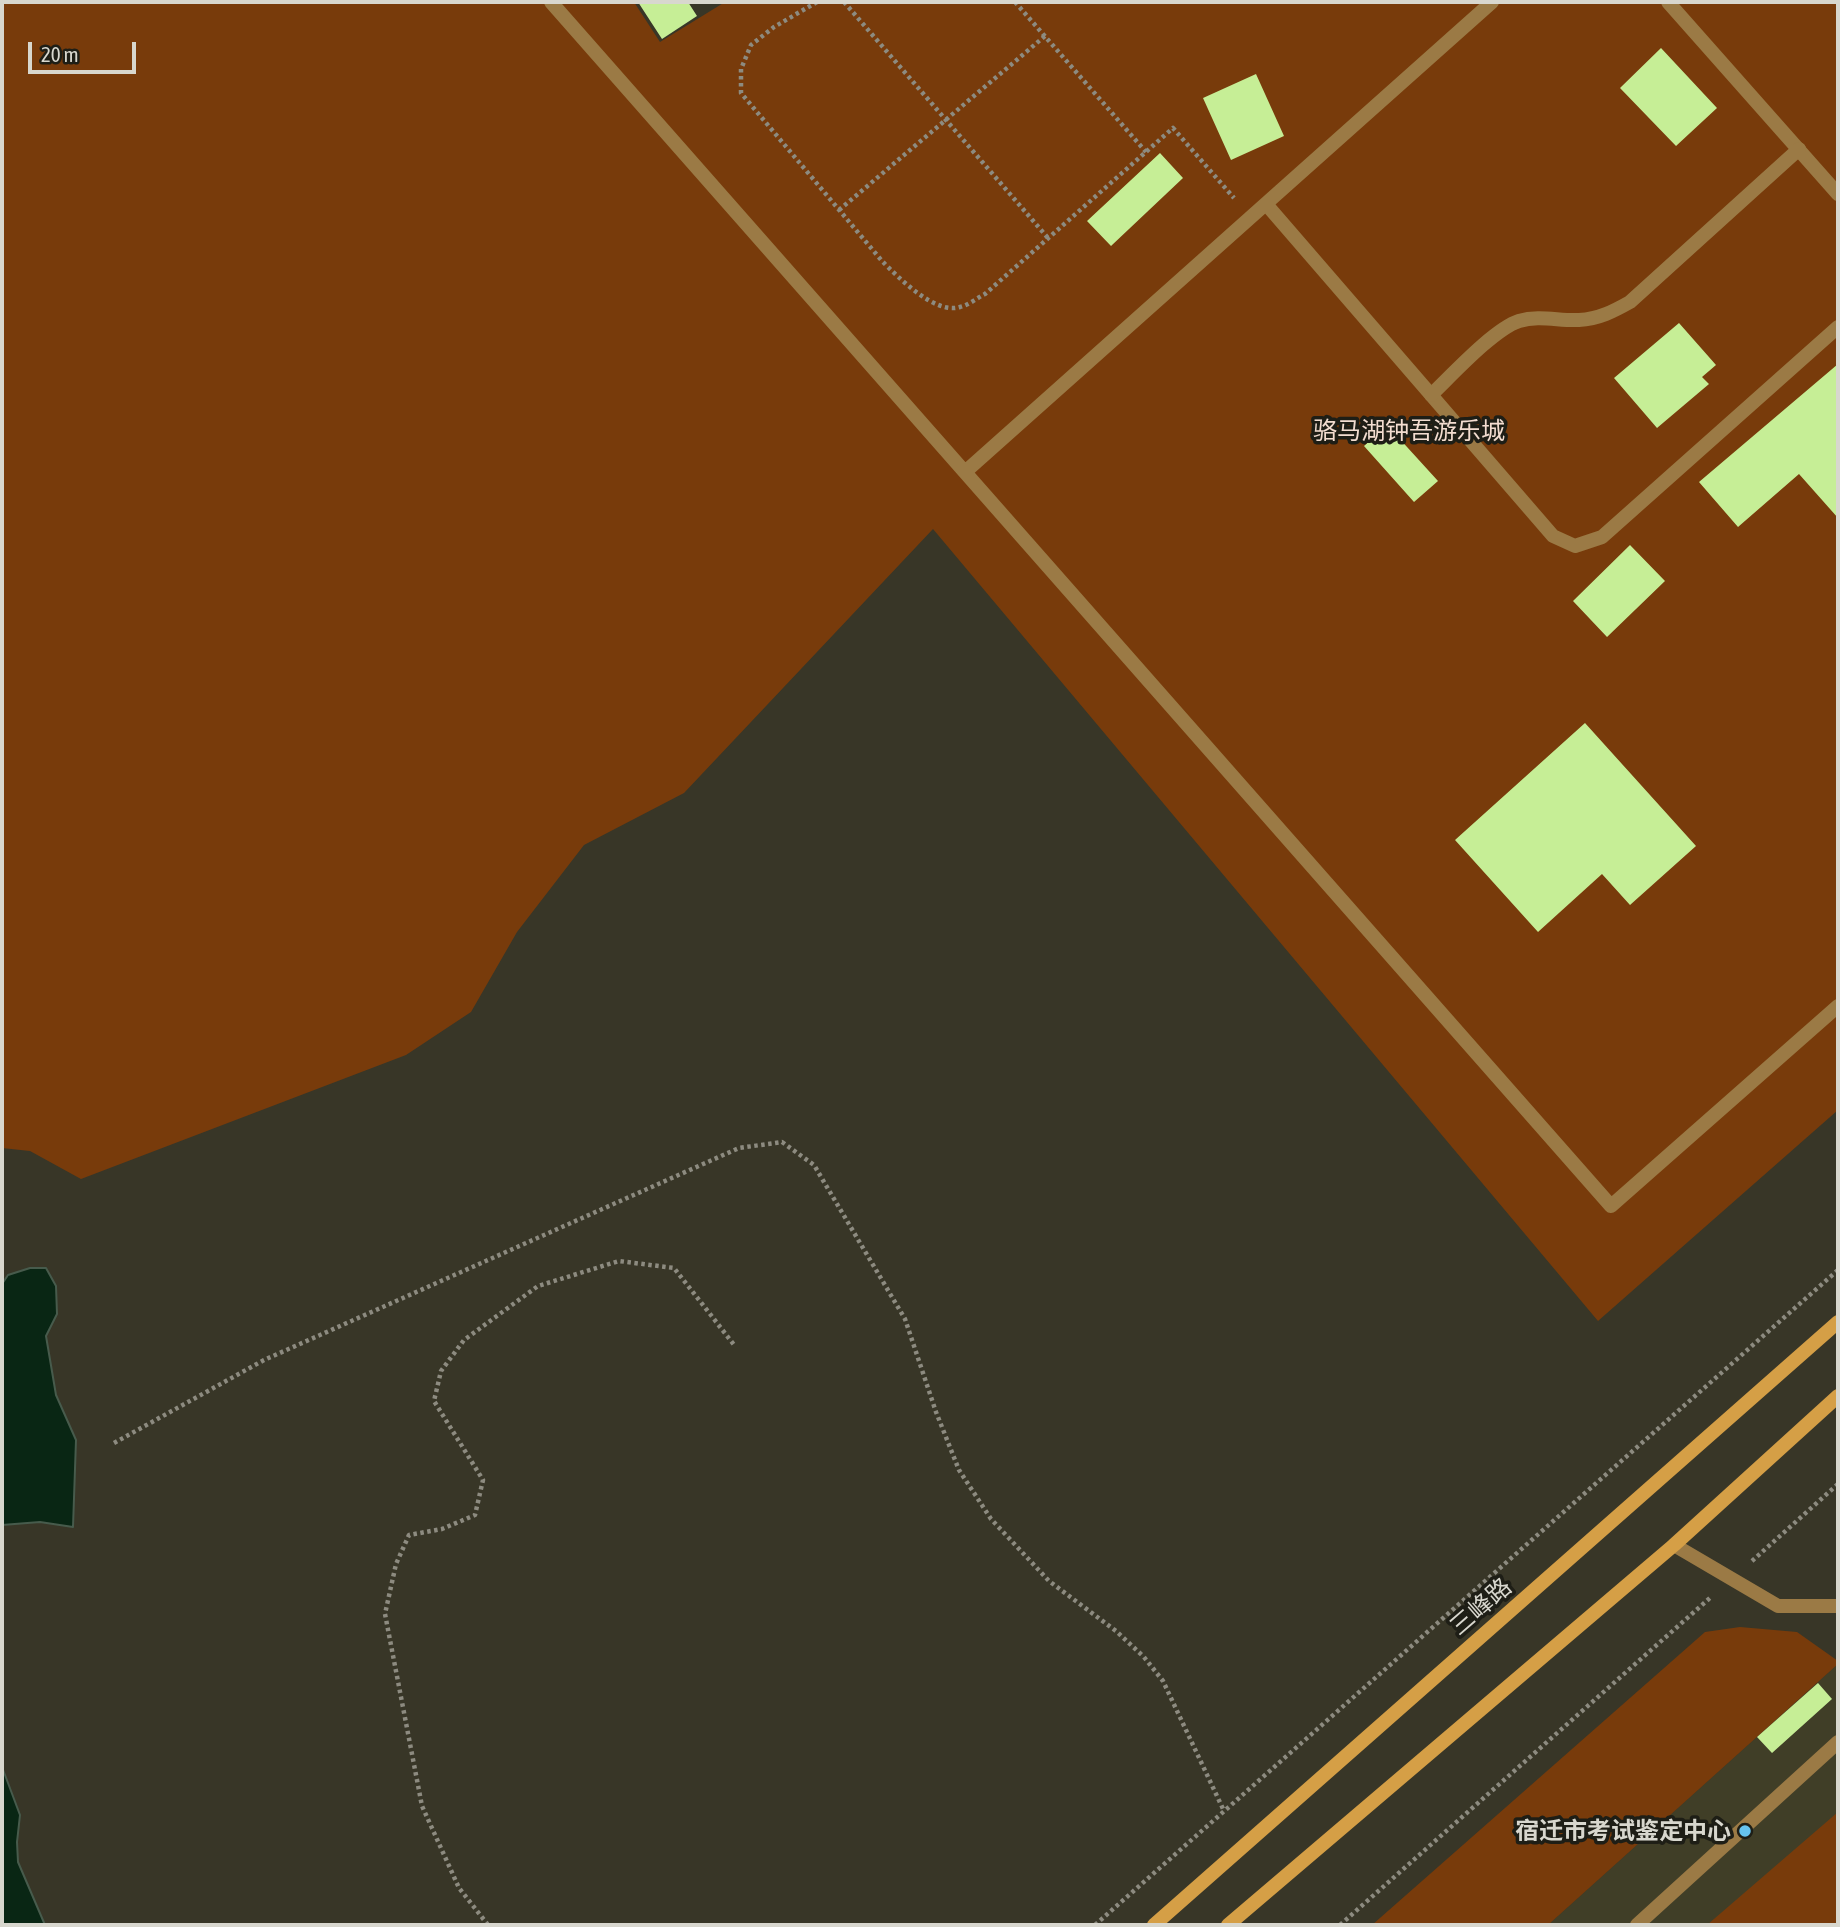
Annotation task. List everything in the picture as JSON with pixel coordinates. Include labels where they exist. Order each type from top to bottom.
[{"type":"main road","name":"三峰路","points":[[1154,1925],[1838,1322]]},
{"type":"main road","points":[[1228,1925],[1674,1545],[1838,1396]]},
{"type":"street","points":[[551,2],[1611,1206],[1838,1006]]},
{"type":"street","points":[[965,472],[1492,2]]},
{"type":"street","points":[[1668,2],[1838,194]]},
{"type":"street","points":[[1431,395],[1498,332],[1519,321],[1548,317],[1579,320],[1605,316],[1630,302],[1799,149]]},
{"type":"street","points":[[1266,204],[1553,536],[1575,546],[1602,537],[1838,327]]},
{"type":"street","points":[[1674,1545],[1778,1606],[1838,1606]]},
{"type":"street","points":[[1637,1925],[1838,1742]]},
{"type":"path","points":[[817,2],[774,27],[751,45],[741,69],[741,93],[882,261],[906,284],[934,304],[958,309],[985,294],[1173,128],[1250,218]]},
{"type":"path","points":[[844,2],[1048,238]]},
{"type":"path","points":[[1015,2],[1146,152]]},
{"type":"path","points":[[839,210],[1045,36]]},
{"type":"path","points":[[114,1443],[277,1354],[739,1149],[782,1142],[814,1165],[905,1319],[936,1412],[959,1470],[991,1519],[1049,1581],[1116,1631],[1144,1657],[1163,1681],[1224,1811]]},
{"type":"path","points":[[488,1925],[458,1888],[422,1805],[385,1614],[396,1564],[409,1535],[442,1529],[475,1515],[483,1480],[434,1401],[441,1371],[464,1340],[538,1286],[619,1261],[674,1268],[735,1346]]},
{"type":"path","points":[[1095,1925],[1838,1270]]},
{"type":"path","points":[[1340,1925],[1838,1484]]},
{"type":"shaded area","points":[[30,1268],[46,1268],[56,1286],[57,1314],[46,1336],[56,1395],[76,1440],[73,1527],[40,1522],[2,1525],[2,1284],[8,1275]]},
{"type":"shaded area","name":"宿迁市考试鉴定中心","points":[[1838,1664],[1838,1925],[1548,1925]]},
{"type":"shaded area","points":[[2,1767],[20,1815],[18,1862],[45,1925],[2,1925]]},
{"type":"green space","name":"骆马湖钟吾游乐城","points":[[2,2],[634,2],[660,42],[725,2],[1838,2],[1838,1110],[1598,1321],[933,529],[684,793],[584,845],[517,932],[471,1012],[406,1055],[81,1179],[30,1151],[2,1148]]},
{"type":"green space","points":[[1740,1627],[1797,1632],[1838,1661],[1838,1664],[1548,1925],[1372,1925],[1705,1632]]},
{"type":"green space","points":[[1838,1812],[1838,1925],[1707,1925]]},
{"type":"building","points":[[638,2],[688,2],[697,16],[662,39]]},
{"type":"building","points":[[1661,48],[1717,108],[1676,146],[1620,88]]},
{"type":"building","points":[[1256,74],[1284,136],[1231,160],[1203,98]]},
{"type":"building","points":[[1160,153],[1183,178],[1111,246],[1087,221]]},
{"type":"building","points":[[1679,323],[1716,365],[1702,377],[1709,384],[1657,428],[1614,378]]},
{"type":"building","points":[[1838,364],[1838,518],[1799,474],[1738,527],[1699,482]]},
{"type":"building","points":[[1387,425],[1438,481],[1414,502],[1364,446]]},
{"type":"building","points":[[1630,545],[1665,581],[1607,637],[1573,601]]},
{"type":"building","points":[[1585,723],[1696,846],[1630,905],[1602,874],[1538,932],[1455,840]]},
{"type":"building","points":[[1818,1683],[1832,1699],[1772,1753],[1757,1737]]},
{"type":"place","name":"宿迁市考试鉴定中心","points":[[1745,1831]]}]
